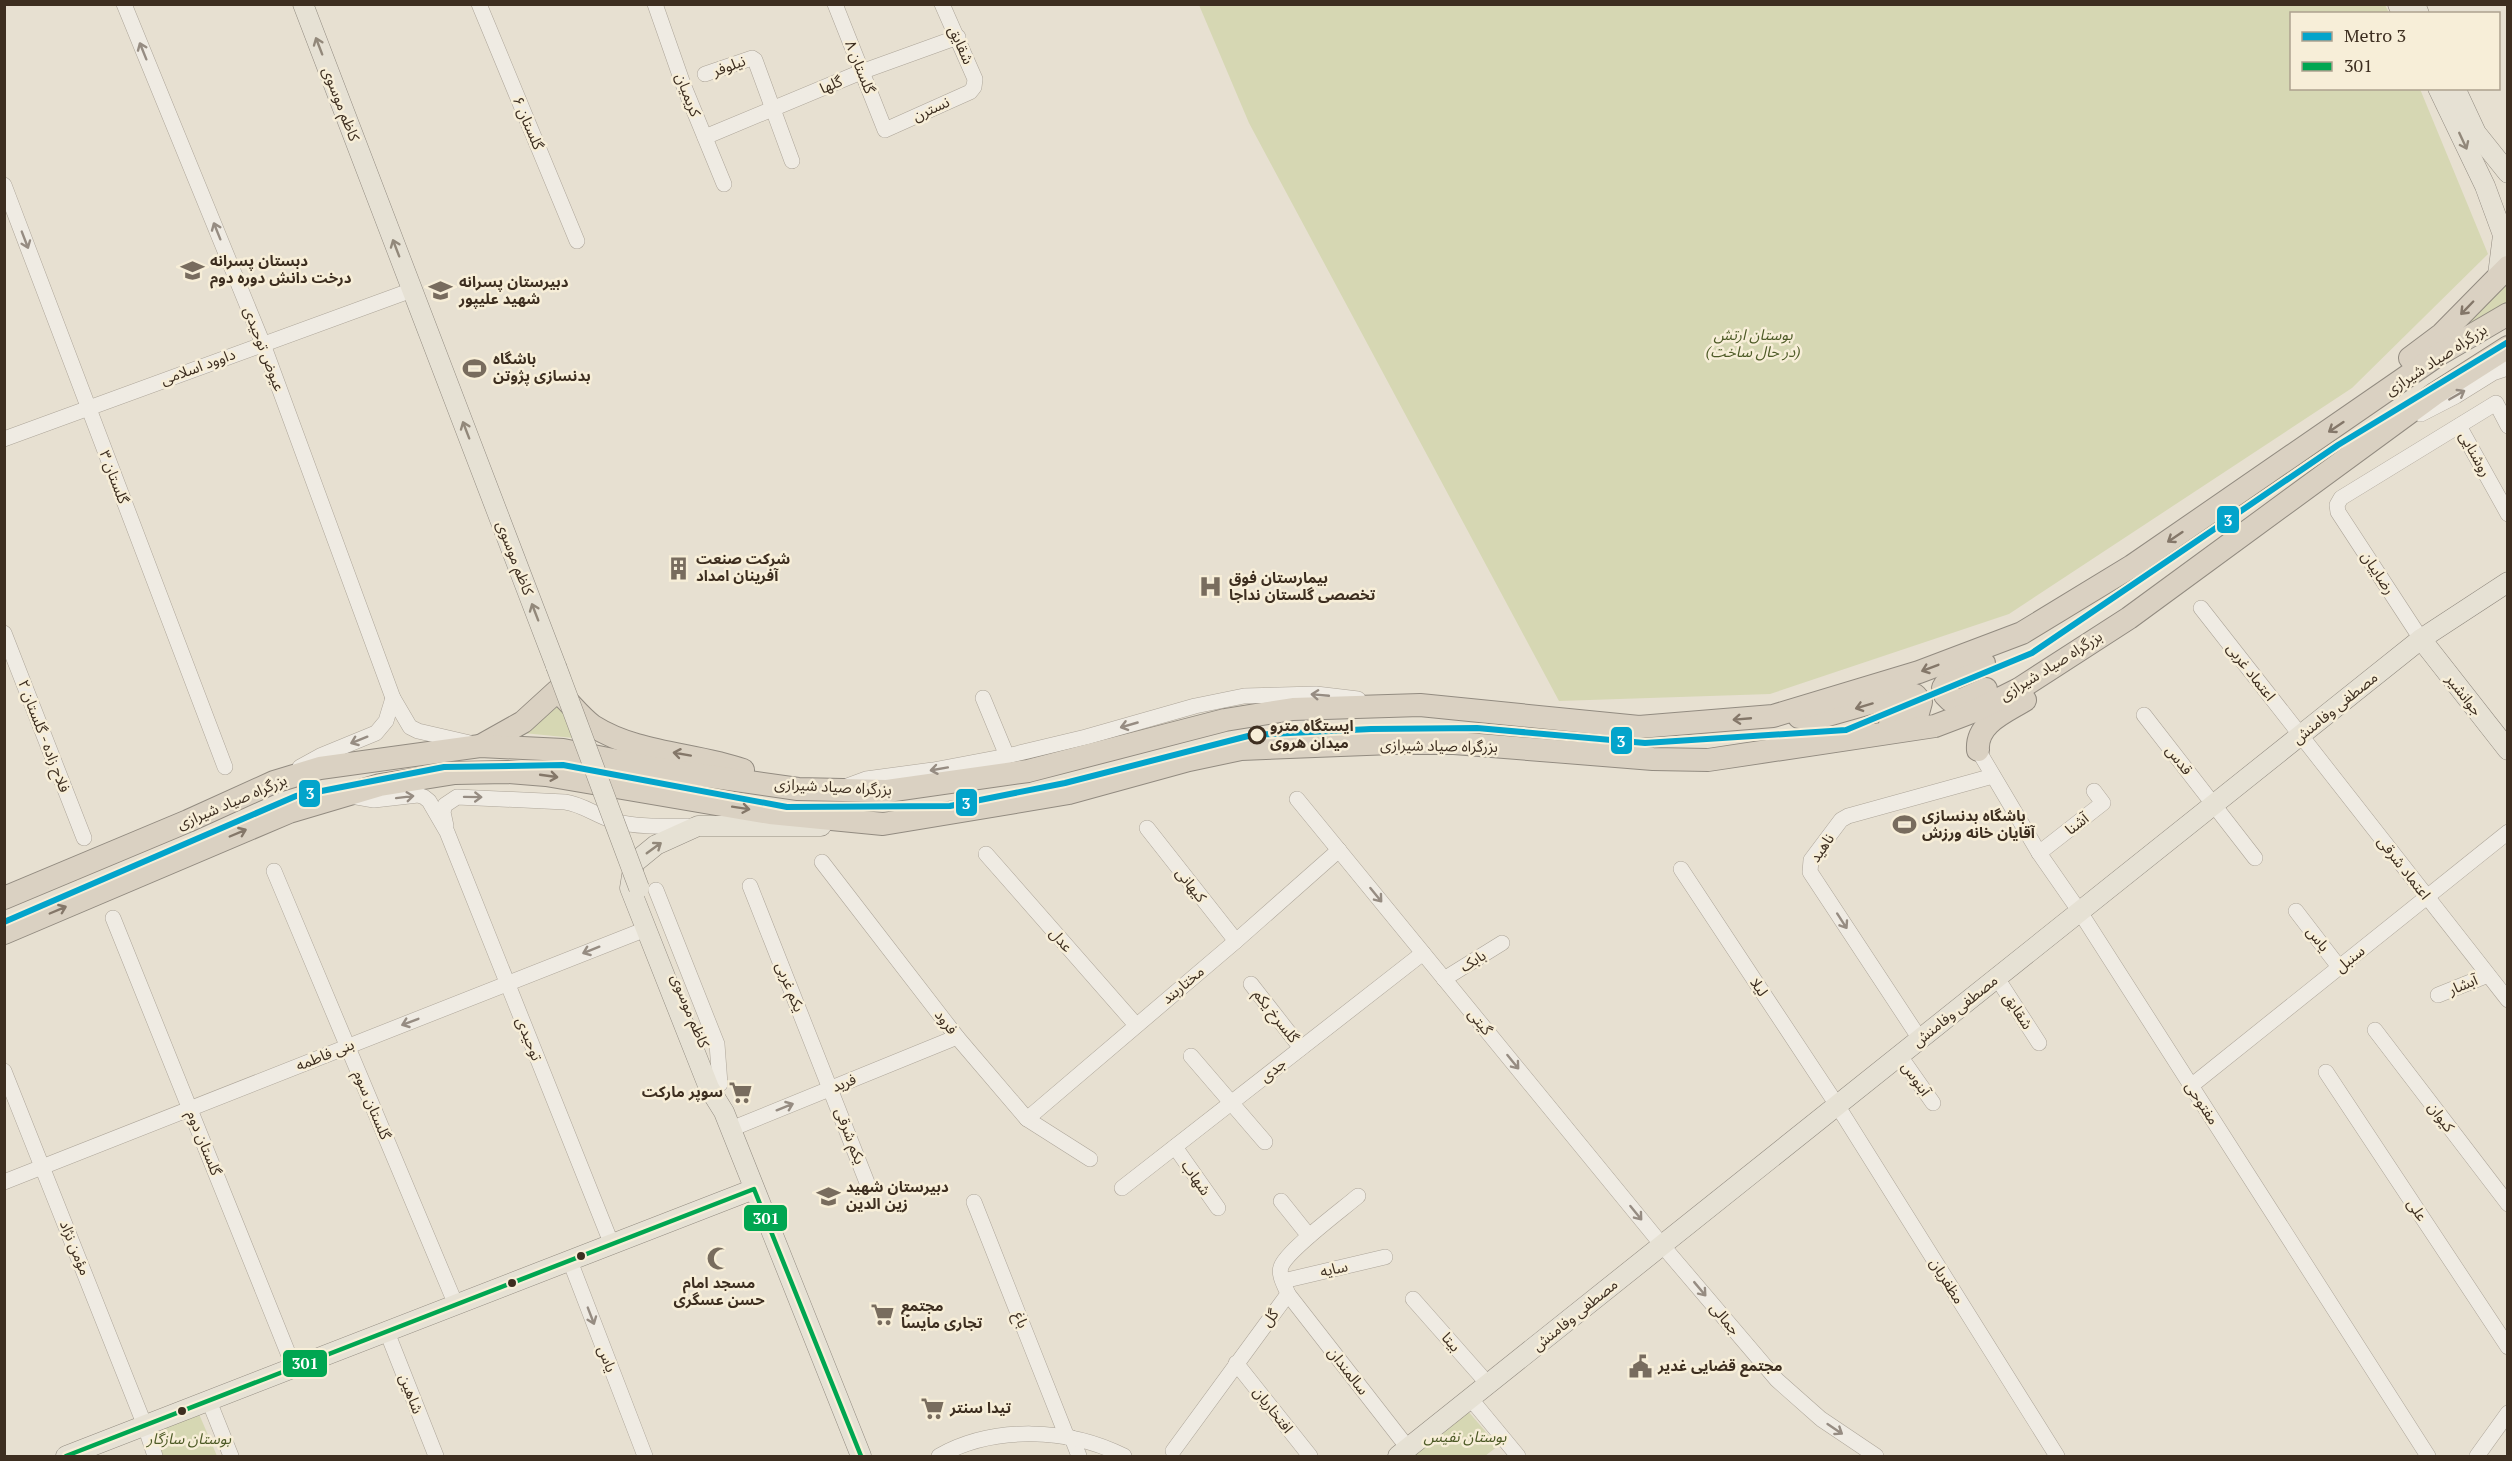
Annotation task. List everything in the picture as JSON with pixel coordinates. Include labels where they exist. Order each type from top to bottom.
[{"type":"highway","points":[[2368,405],[2411,357],[2442,334],[2503,271]]},
{"type":"highway","name":"بزرگراه صیاد شیرازی","points":[[4,898],[188,821],[274,782],[320,768],[480,746],[562,750],[653,768],[798,789],[887,791],[1028,771],[1226,720],[1293,709],[1420,705],[1639,727],[1773,716],[1919,672],[2022,633],[2132,566],[2438,355],[2508,314]]},
{"type":"highway","name":"بزرگراه صیاد شیرازی","points":[[4,933],[317,802],[380,785],[470,771],[546,775],[770,813],[883,824],[1069,793],[1189,760],[1241,749],[1454,743],[1653,759],[1708,760],[1935,726],[1977,710],[2019,689],[2065,657],[2129,618],[2436,393],[2508,347]]},
{"type":"highway","points":[[1978,750],[1979,734],[1989,723],[2196,586],[2222,550]]},
{"type":"highway","points":[[2022,633],[1994,660],[1946,681],[1943,688],[1945,695],[1950,700],[1961,700],[2016,674],[2065,657]]},
{"type":"highway","points":[[480,746],[523,722],[557,691],[592,726],[622,741],[720,762],[798,789]]},
{"type":"highway","points":[[1773,716],[1821,717],[1905,693],[1915,695],[1922,702],[1920,710],[1911,718],[1813,745]]},
{"type":"main road","name":"کاظم موسوی","points":[[303,4],[642,889],[720,1084],[727,1120]]},
{"type":"main road","points":[[2439,90],[2485,186],[2503,235],[2503,271]]},
{"type":"main road","points":[[2456,90],[2476,133],[2508,173]]},
{"type":"main road","name":"مصطفی وفامنش","points":[[1400,1454],[2421,639],[2508,582]]},
{"type":"main road","name":"جوانشیر","points":[[2421,639],[2508,750]]},
{"type":"main road","points":[[642,889],[634,863],[656,845],[698,826],[774,827],[883,824]]},
{"type":"main road","name":"کاظم موسوی","points":[[642,889],[646,929],[710,1088],[727,1120],[861,1456]]},
{"type":"main road","points":[[66,1456],[754,1190]]},
{"type":"street","name":"عیوض توحیدی","points":[[124,4],[263,344],[393,698],[411,727],[418,731],[480,746]]},
{"type":"street","name":"گلستان ۶","points":[[479,4],[577,240]]},
{"type":"street","name":"کریمیان","points":[[655,4],[724,184]]},
{"type":"street","name":"گلستان ۸","points":[[835,4],[885,130]]},
{"type":"street","name":"شقایق","points":[[942,4],[975,79],[974,87]]},
{"type":"street","name":"گلها","points":[[705,137],[861,72],[958,37]]},
{"type":"street","name":"نیلوفر","points":[[705,74],[752,58],[755,60],[773,109]]},
{"type":"street","name":"نسترن","points":[[885,130],[970,92],[974,87]]},
{"type":"street","points":[[773,109],[792,161]]},
{"type":"street","name":"گلستان ۳","points":[[4,185],[225,767]]},
{"type":"street","name":"داوود اسلامی","points":[[4,439],[412,290]]},
{"type":"street","points":[[2386,431],[2456,396],[2493,373],[2508,368]]},
{"type":"street","points":[[2460,426],[2496,403],[2508,426]]},
{"type":"street","name":"رضاییان","points":[[2421,639],[2338,512],[2337,505],[2341,498],[2460,426]]},
{"type":"street","name":"روشنایی","points":[[2460,426],[2508,514]]},
{"type":"street","name":"اعتماد غربی","points":[[2201,608],[2301,736]]},
{"type":"street","name":"فلاح زاده - گلستان ۲","points":[[4,633],[84,838]]},
{"type":"street","points":[[837,790],[866,779],[933,770],[1007,756],[1086,737],[1195,706],[1244,696],[1316,694],[1420,705]]},
{"type":"street","points":[[274,782],[320,756],[376,733],[386,721],[393,698]]},
{"type":"street","points":[[982,698],[1007,756]]},
{"type":"street","name":"قدس","points":[[2145,714],[2214,805]]},
{"type":"street","name":"اعتماد شرقی","points":[[2301,736],[2508,1000]]},
{"type":"street","name":"مفتوحی","points":[[1978,750],[2039,853],[2080,912],[2428,1456]]},
{"type":"street","name":"ناهید","points":[[1920,1039],[1810,872],[1811,861],[1841,820],[1848,816],[1993,776]]},
{"type":"street","name":"آشنا","points":[[2039,853],[2103,803],[2094,791]]},
{"type":"street","points":[[347,795],[374,801],[418,795],[424,797],[429,801],[447,832]]},
{"type":"street","points":[[447,832],[443,812],[445,805],[457,797],[575,803],[615,821],[653,826],[698,826]]},
{"type":"street","name":"گیتی","points":[[1297,799],[1662,1245]]},
{"type":"street","points":[[2214,805],[2255,858]]},
{"type":"street","name":"کیهانی","points":[[1146,828],[1236,941]]},
{"type":"street","name":"توحیدی","points":[[447,832],[612,1245]]},
{"type":"street","name":"سنبل","points":[[2191,1086],[2508,832]]},
{"type":"street","name":"مختاربند","points":[[1026,1119],[1236,941],[1339,850]]},
{"type":"street","name":"عدل","points":[[986,855],[1136,1025]]},
{"type":"street","name":"فرود","points":[[822,862],[957,1037],[1026,1119],[1090,1159]]},
{"type":"street","name":"لیلا","points":[[1681,869],[1837,1105]]},
{"type":"street","name":"گلستان سوم","points":[[274,871],[456,1305]]},
{"type":"street","name":"یکم غربی","points":[[750,886],[831,1088]]},
{"type":"street","name":"یاس","points":[[2296,911],[2339,967]]},
{"type":"street","name":"گلستان دوم","points":[[113,918],[294,1368]]},
{"type":"street","name":"بنی فاطمه","points":[[4,1182],[646,929]]},
{"type":"street","name":"بابک","points":[[1444,979],[1502,943]]},
{"type":"street","name":"جدی","points":[[1122,1188],[1423,953]]},
{"type":"street","name":"آبشار","points":[[2438,995],[2488,975]]},
{"type":"street","name":"شقایق","points":[[1997,978],[2039,1043]]},
{"type":"street","name":"گلسرخ یکم","points":[[1251,984],[1301,1048]]},
{"type":"street","name":"کیوان","points":[[2375,1030],[2508,1204]]},
{"type":"street","name":"فرید","points":[[727,1120],[831,1088],[957,1037]]},
{"type":"street","points":[[1191,1056],[1265,1142]]},
{"type":"street","name":"آبنوس","points":[[1900,1056],[1933,1103]]},
{"type":"street","name":"مؤمن نژاد","points":[[4,1071],[155,1456]]},
{"type":"street","name":"علی","points":[[2326,1072],[2508,1347]]},
{"type":"street","name":"یکم شرقی","points":[[831,1088],[868,1185]]},
{"type":"street","name":"مظفریان","points":[[1837,1105],[2057,1456]]},
{"type":"street","name":"شهاب","points":[[1175,1147],[1218,1208]]},
{"type":"street","name":"گل","points":[[1170,1455],[1236,1363],[1285,1287],[1280,1275],[1281,1265],[1309,1236],[1358,1196]]},
{"type":"street","points":[[1281,1201],[1309,1236]]},
{"type":"street","name":"باغ","points":[[975,1202],[1079,1456]]},
{"type":"street","name":"جمالی","points":[[1662,1245],[1777,1380],[1821,1419],[1876,1456]]},
{"type":"street","name":"سایه","points":[[1285,1287],[1385,1257]]},
{"type":"street","name":"یاس","points":[[570,1261],[645,1456]]},
{"type":"street","name":"سالمندان","points":[[1285,1287],[1400,1454]]},
{"type":"street","name":"بیتا","points":[[1413,1299],[1488,1384]]},
{"type":"street","name":"شاهین","points":[[387,1332],[435,1456]]},
{"type":"street","name":"افتخاریان","points":[[1236,1363],[1310,1456]]},
{"type":"street","points":[[1470,1398],[1518,1456]]},
{"type":"street","points":[[209,1401],[231,1456]]},
{"type":"street","points":[[2476,1456],[2508,1413]]},
{"type":"street","points":[[939,1456],[962,1445],[996,1436],[1070,1437],[1104,1446],[1124,1456]]},
{"type":"green space","name":"بوستان ارتش (در حال ساخت)","points":[[1199,5],[2385,5],[2388,12],[2290,12],[2290,90],[2420,90],[2488,254],[2352,388],[2009,614],[1770,694],[1559,701],[1249,123]]},
{"type":"green space","points":[[2507,271],[2507,304],[2442,340]]},
{"type":"green space","points":[[555,702],[564,713],[574,738],[513,732]]},
{"type":"green space","name":"بوستان نفیس","points":[[1467,1410],[1498,1446],[1485,1456],[1413,1456]]},
{"type":"green space","name":"بوستان سازگار","points":[[199,1414],[217,1456],[158,1456],[151,1432]]},
{"type":"metro line","name":"3","points":[[4,922],[296,796],[444,767],[563,765],[787,807],[950,806],[1065,783],[1252,735],[1371,729],[1477,728],[1645,743],[1846,730],[2032,653],[2338,445],[2508,342]]},
{"type":"transit line","name":"301","points":[[66,1456],[754,1189],[861,1456]]},
{"type":"place","name":"دبستان پسرانه درخت دانش دوره دوم","points":[[192,270]]},
{"type":"place","name":"دبیرستان پسرانه شهید علیپور","points":[[441,291]]},
{"type":"place","name":"باشگاه بدنسازی پژوتن","points":[[475,368]]},
{"type":"place","name":"شرکت صنعت آفرینان امداد","points":[[678,568]]},
{"type":"place","name":"بیمارستان فوق تخصصی گلستان نداجا","points":[[1211,587]]},
{"type":"place","name":"ایستگاه مترو میدان هروی","points":[[1257,735]]},
{"type":"place","name":"باشگاه بدنسازی آقایان خانه ورزش","points":[[1904,825]]},
{"type":"place","name":"سوپر مارکت","points":[[741,1092]]},
{"type":"place","name":"دبیرستان شهید زین الدین","points":[[828,1196]]},
{"type":"place","name":"مسجد امام حسن عسگری","points":[[719,1259]]},
{"type":"place","name":"مجتمع تجاری مايسا","points":[[883,1315]]},
{"type":"place","name":"مجتمع قضایی غدیر","points":[[1640,1366]]},
{"type":"place","name":"تیدا سنتر","points":[[932,1408]]}]
